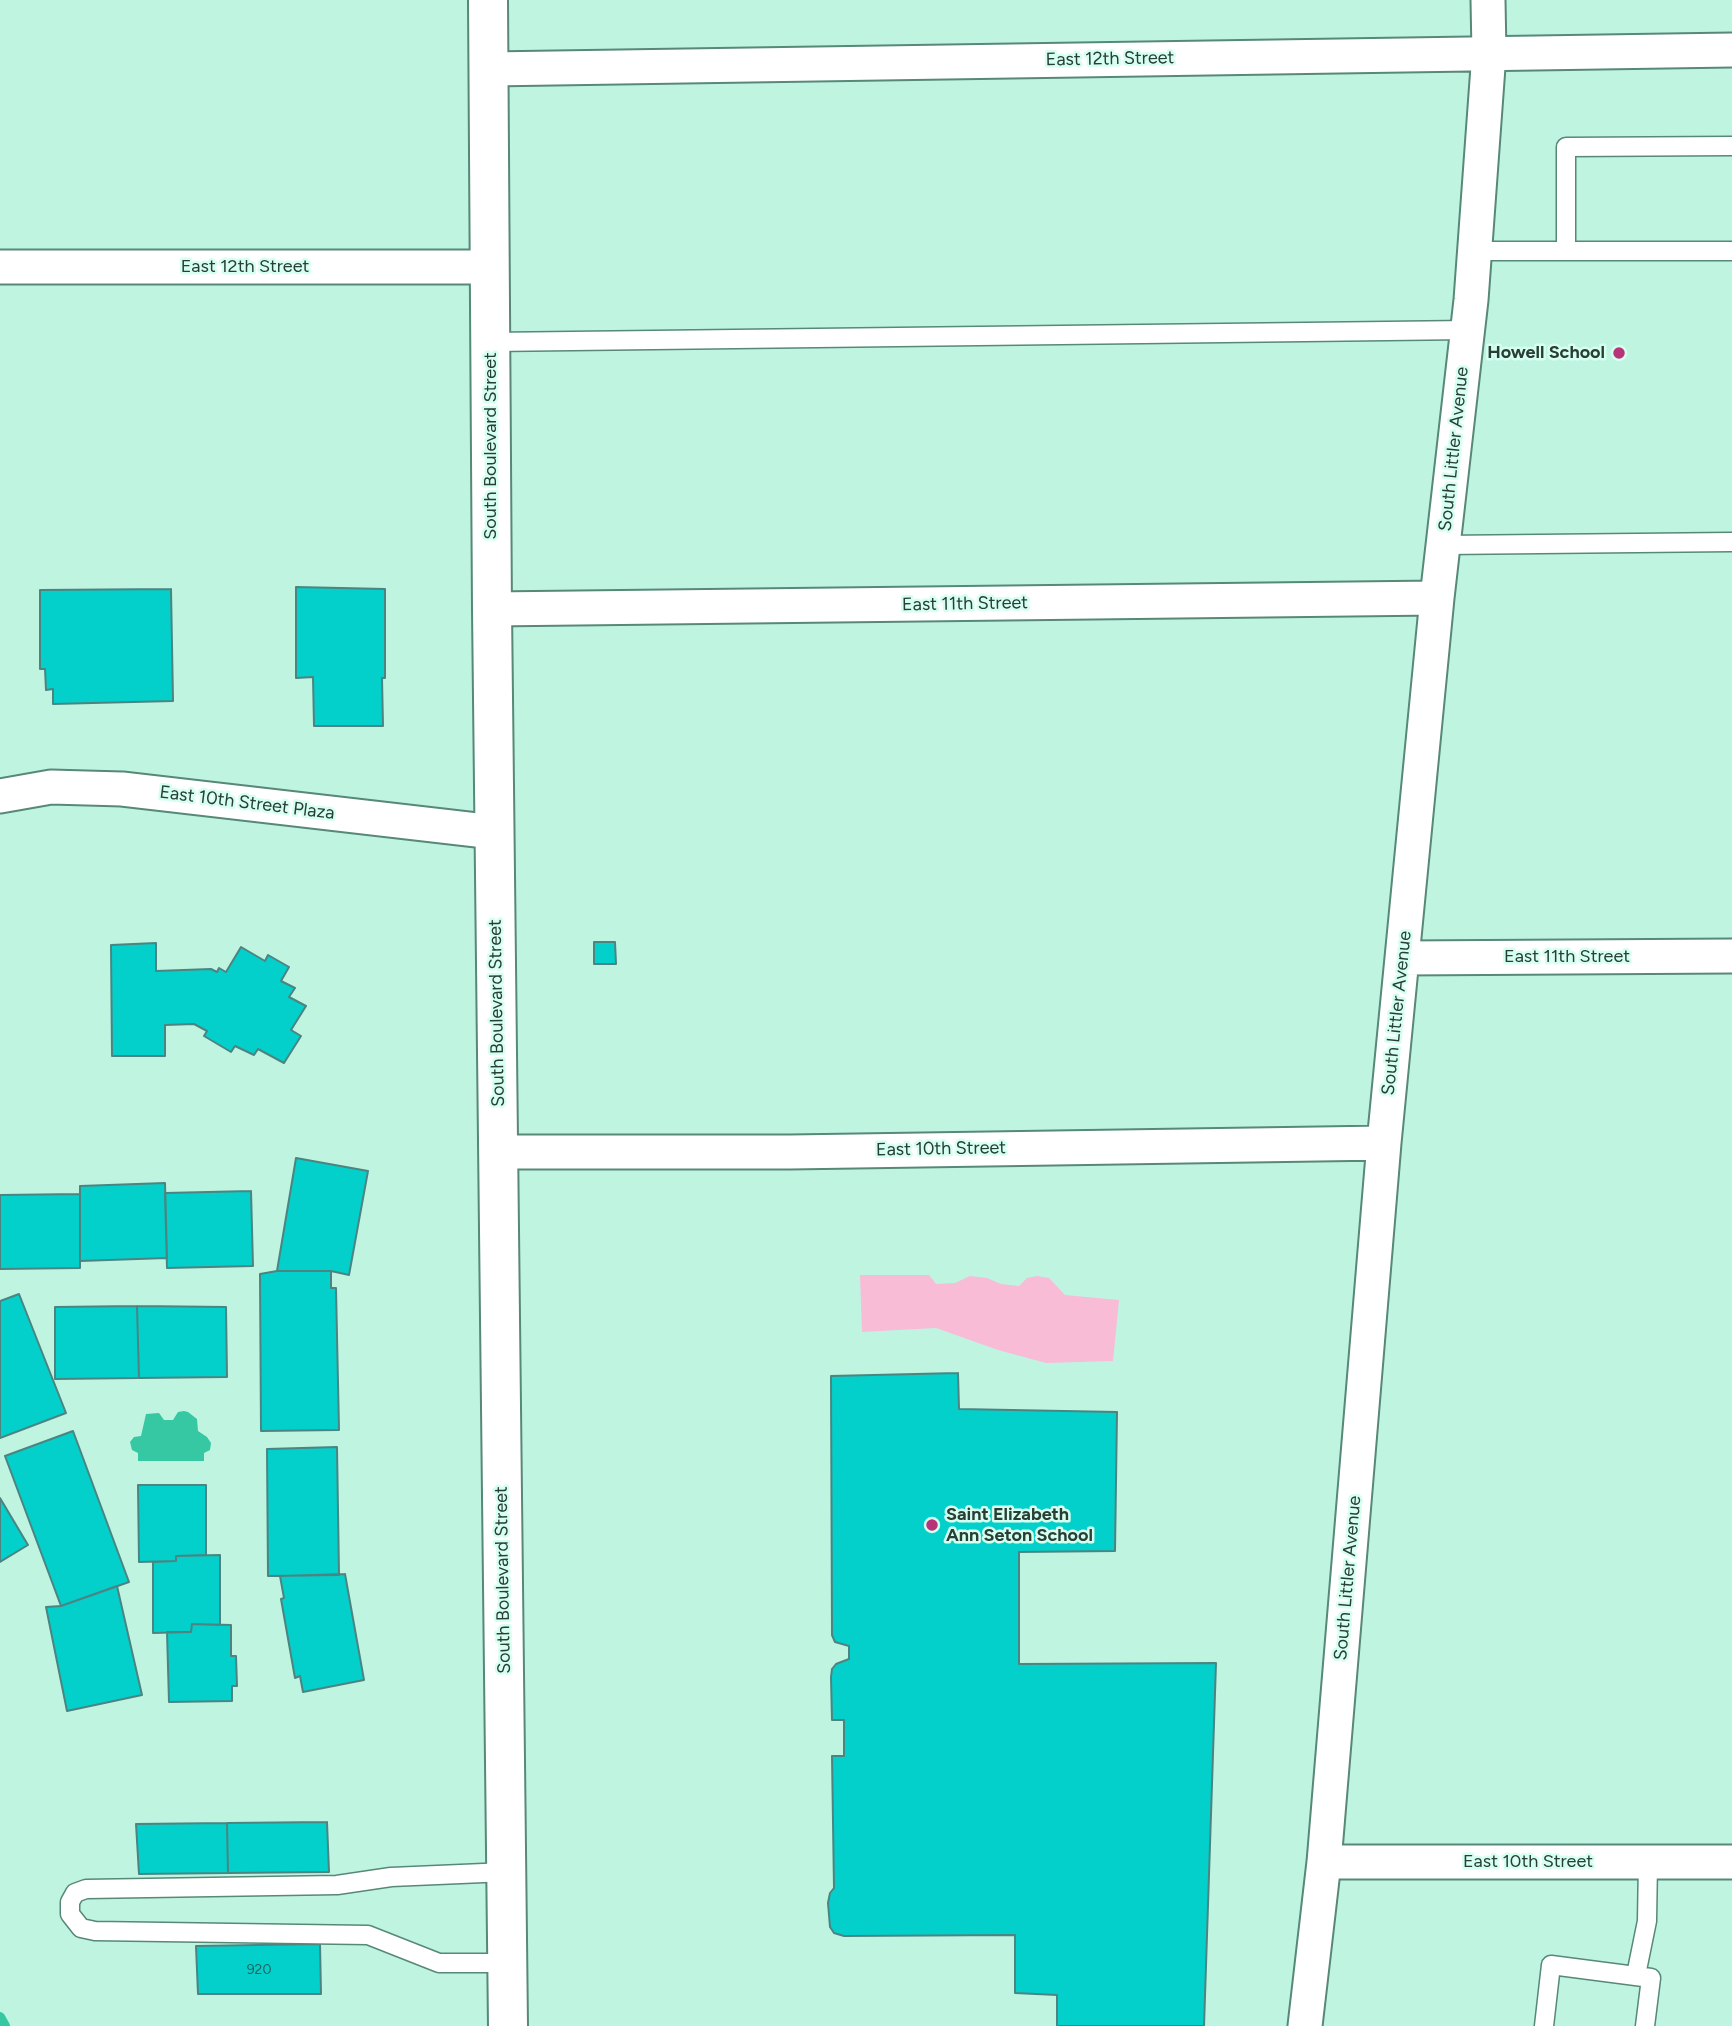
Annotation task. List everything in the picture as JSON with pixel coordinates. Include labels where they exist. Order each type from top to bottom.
[{"type":"main road","name":"South Boulevard Street","points":[[488,0],[508,2026]]},
{"type":"street","name":"South Littler Avenue","points":[[1305,2026],[1324,1862],[1384,1143],[1437,598],[1468,330],[1489,53],[1488,0]]},
{"type":"street","name":"East 12th Street","points":[[489,69],[1732,50]]},
{"type":"street","name":"East 12th Street","points":[[0,267],[490,267]]},
{"type":"street","name":"East 11th Street","points":[[492,609],[1437,598]]},
{"type":"street","name":"East 10th Street Plaza","points":[[0,796],[51,787],[122,789],[495,832]]},
{"type":"street","name":"East 11th Street","points":[[1403,958],[1732,956]]},
{"type":"street","name":"East 10th Street","points":[[499,1152],[789,1152],[1384,1143]]},
{"type":"street","name":"East 10th Street","points":[[1324,1862],[1732,1861]]},
{"type":"lane","points":[[1566,251],[1566,147],[1732,146]]},
{"type":"lane","points":[[1475,251],[1732,251]]},
{"type":"lane","points":[[491,342],[1468,330]]},
{"type":"lane","points":[[1444,545],[1732,542]]},
{"type":"lane","points":[[1636,1975],[1647,1921],[1648,1862]]},
{"type":"lane","points":[[506,1872],[391,1877],[337,1885],[86,1889],[75,1894],[70,1902],[70,1914],[81,1928],[95,1931],[368,1935],[439,1964],[508,1964]]},
{"type":"lane","points":[[1544,2026],[1550,1965],[1651,1978],[1645,2026]]},
{"type":"shaded area","points":[[860,1275],[929,1275],[936,1284],[955,1283],[970,1276],[1019,1286],[1027,1278],[1037,1276],[1049,1278],[1065,1295],[1119,1300],[1113,1361],[1046,1363],[998,1350],[936,1328],[862,1332]]},
{"type":"shaded area","points":[[184,1411],[197,1419],[198,1431],[211,1443],[210,1450],[204,1453],[204,1461],[138,1461],[138,1453],[132,1450],[130,1442],[134,1437],[141,1436],[146,1414],[159,1413],[164,1420],[173,1420],[178,1412]]},
{"type":"building","points":[[296,587],[385,589],[383,726],[314,726],[313,677],[296,678]]},
{"type":"building","points":[[171,589],[173,701],[53,704],[53,689],[46,690],[45,669],[40,669],[40,590]]},
{"type":"building","points":[[594,942],[615,942],[616,964],[594,964]]},
{"type":"building","points":[[156,943],[156,971],[211,969],[217,972],[219,968],[226,972],[241,947],[265,961],[268,955],[289,967],[281,981],[295,988],[289,997],[306,1006],[291,1030],[301,1036],[284,1063],[258,1049],[254,1055],[235,1046],[231,1052],[204,1036],[207,1031],[194,1024],[165,1025],[165,1056],[112,1056],[111,945]]},
{"type":"building","points":[[296,1158],[368,1171],[349,1275],[331,1271],[277,1271]]},
{"type":"building","points":[[165,1183],[167,1258],[80,1261],[80,1186]]},
{"type":"building","points":[[251,1191],[253,1266],[167,1268],[165,1193]]},
{"type":"building","points":[[80,1194],[80,1268],[0,1269],[0,1195]]},
{"type":"building","points":[[277,1271],[331,1271],[331,1288],[336,1288],[339,1430],[261,1431],[260,1274]]},
{"type":"building","points":[[19,1294],[66,1413],[0,1438],[0,1301]]},
{"type":"building","points":[[137,1306],[139,1378],[55,1379],[55,1307]]},
{"type":"building","points":[[137,1306],[226,1307],[227,1377],[139,1378]]},
{"type":"building","name":"Saint Elizabeth Ann Seton School","points":[[958,1373],[959,1409],[1117,1412],[1115,1551],[1019,1552],[1019,1664],[1216,1663],[1204,2026],[1057,2026],[1057,1995],[1015,1993],[1015,1935],[844,1936],[834,1933],[830,1927],[828,1903],[834,1888],[832,1756],[844,1756],[844,1720],[832,1720],[831,1677],[836,1664],[849,1659],[849,1646],[835,1642],[832,1635],[831,1376]]},
{"type":"building","points":[[73,1431],[129,1582],[61,1606],[5,1456]]},
{"type":"building","points":[[337,1447],[339,1575],[268,1576],[267,1449]]},
{"type":"building","points":[[138,1485],[206,1485],[206,1555],[176,1556],[176,1561],[139,1562]]},
{"type":"building","points":[[0,1498],[28,1545],[0,1562]]},
{"type":"building","points":[[220,1555],[220,1625],[192,1624],[191,1632],[153,1633],[153,1562],[176,1561],[176,1556]]},
{"type":"building","points":[[345,1574],[364,1680],[303,1692],[300,1676],[295,1678],[281,1599],[284,1598],[280,1576]]},
{"type":"building","points":[[117,1586],[142,1695],[67,1711],[46,1607],[61,1606]]},
{"type":"building","points":[[192,1624],[231,1625],[231,1656],[236,1656],[237,1686],[232,1686],[232,1701],[169,1702],[167,1632],[191,1632]]},
{"type":"building","points":[[327,1822],[329,1872],[228,1873],[227,1823]]},
{"type":"building","points":[[227,1823],[228,1873],[139,1874],[136,1824]]},
{"type":"building","points":[[320,1944],[321,1994],[198,1994],[196,1946]]},
{"type":"waterway","points":[[0,2017],[5,2026]]},
{"type":"place","name":"Howell School","points":[[1619,353]]},
{"type":"place","name":"Saint Elizabeth Ann Seton School","points":[[932,1525]]}]
